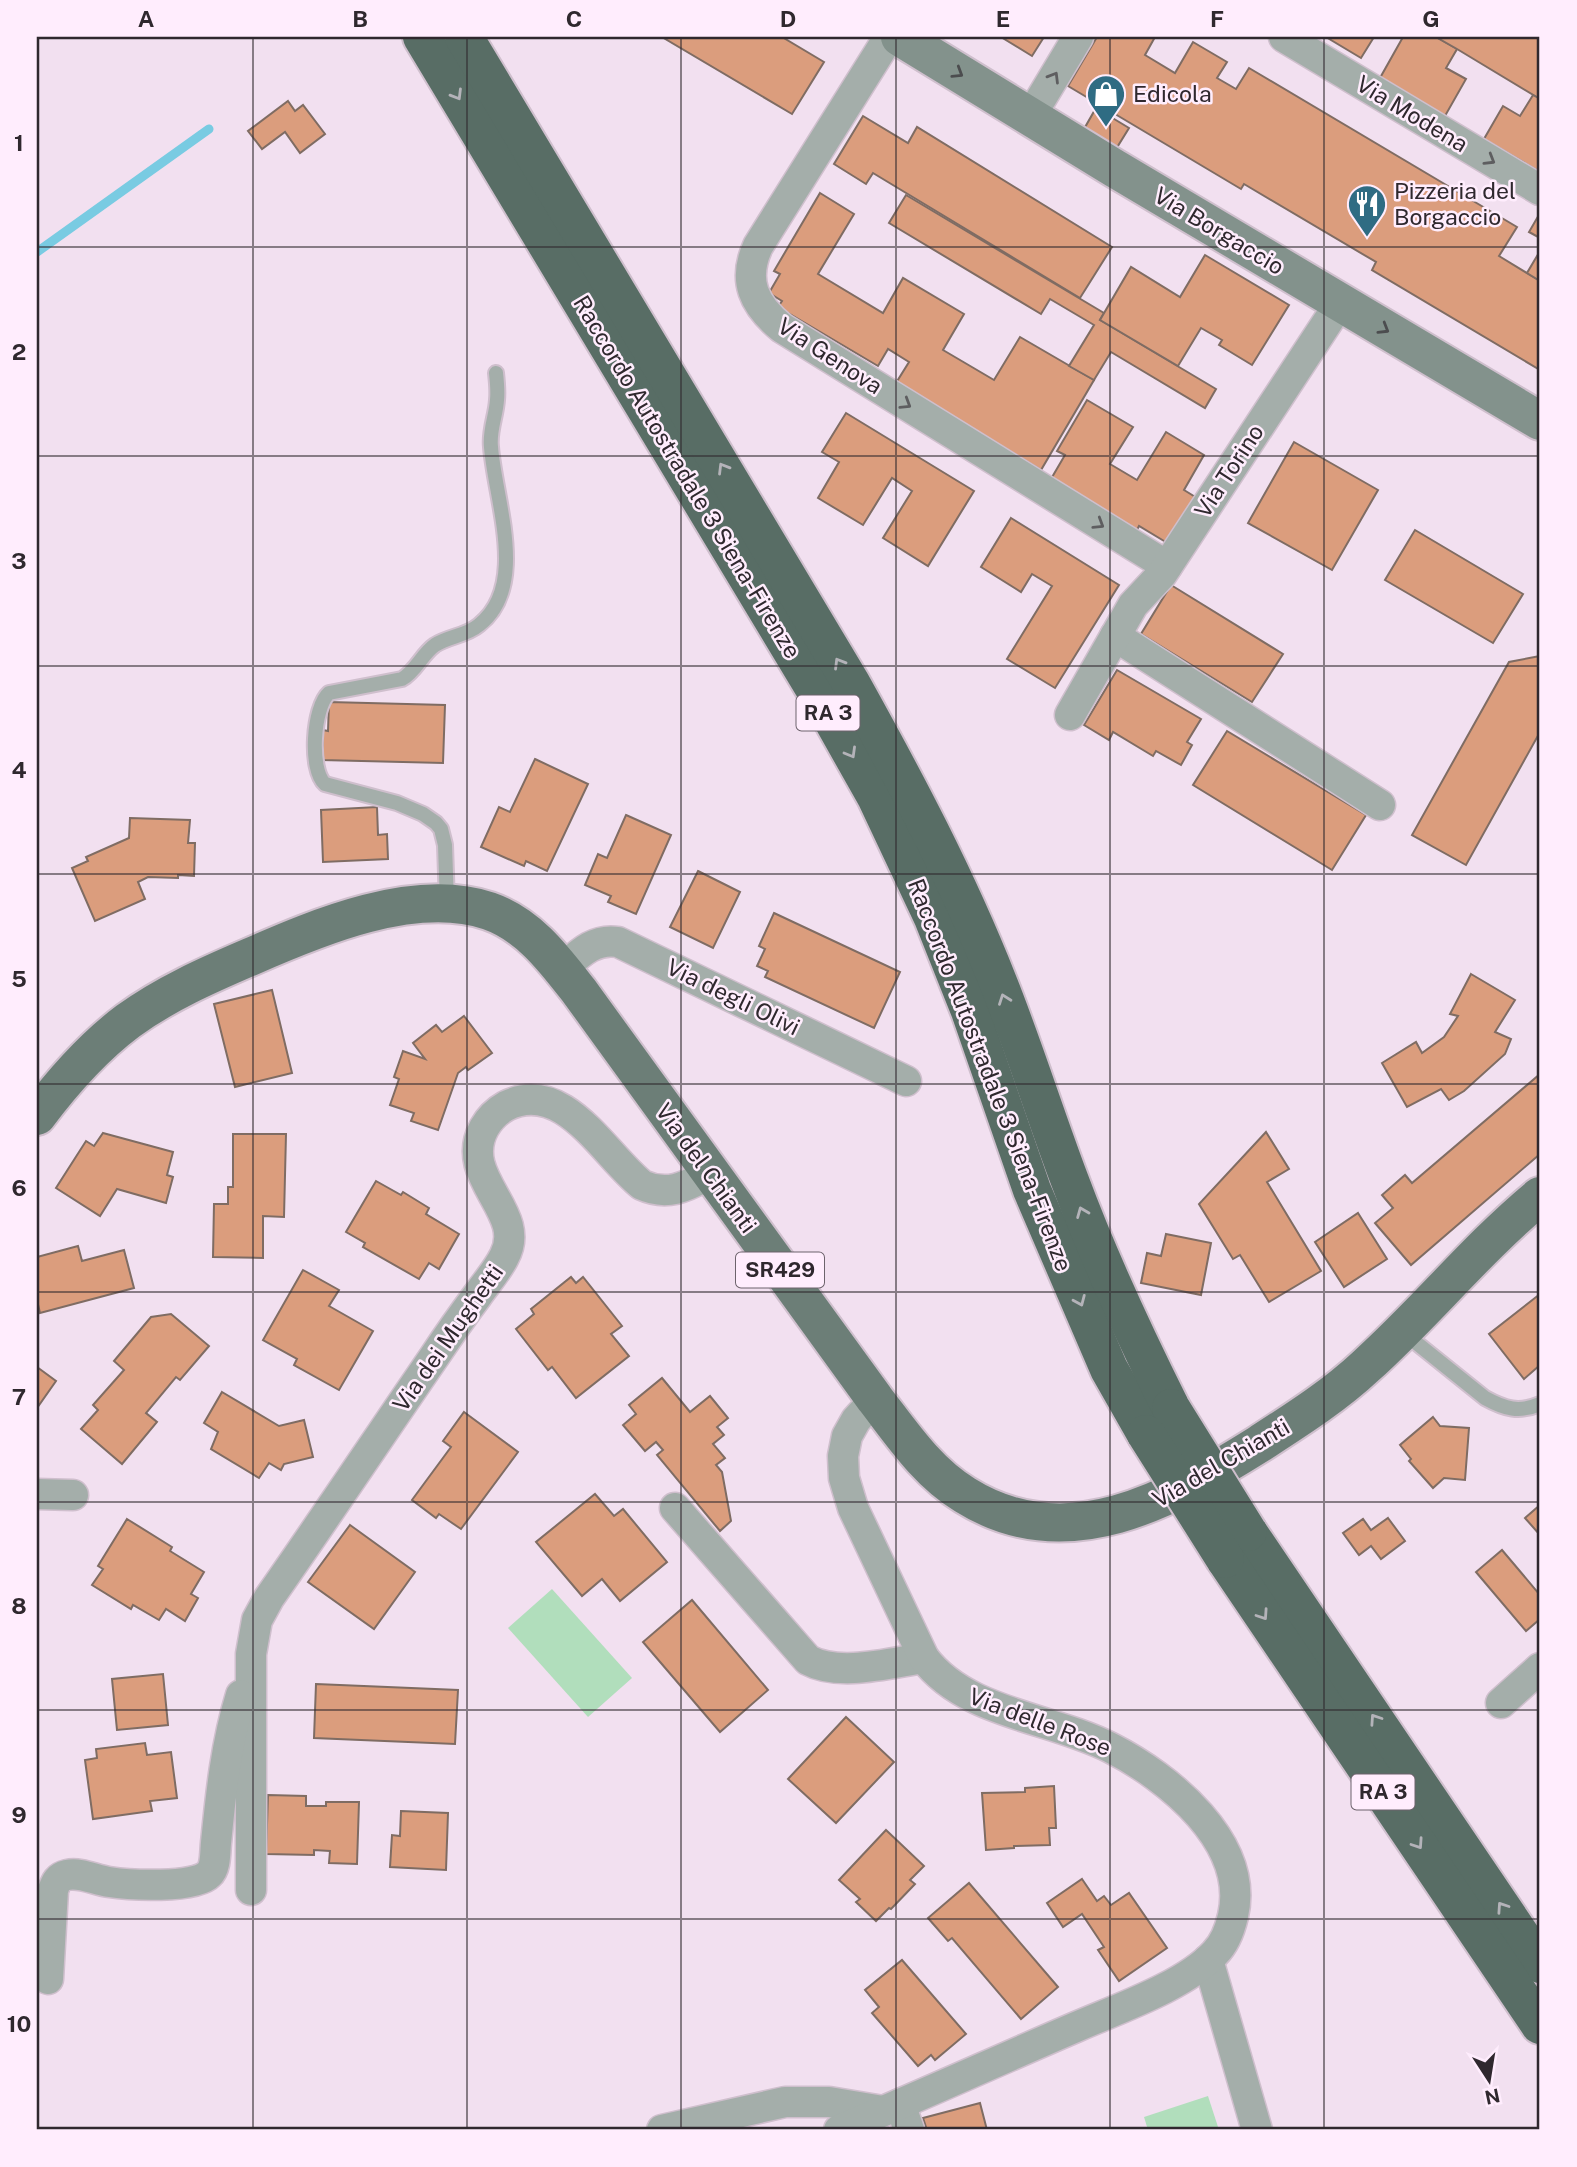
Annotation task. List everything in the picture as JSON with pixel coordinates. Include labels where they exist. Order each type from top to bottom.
[{"type":"highway","name":"Raccordo Autostradale 3 Siena-Firenze","points":[[422,37],[808,679],[876,797],[933,918],[970,1011],[1032,1190],[1110,1369],[1159,1421],[1540,2025]]},
{"type":"highway","name":"Raccordo Autostradale 3 Siena-Firenze","points":[[464,37],[837,659],[906,781],[966,907],[998,982],[1070,1182],[1108,1275],[1159,1421]]},
{"type":"highway","name":"Raccordo Autostradale 3 Siena-Firenze","points":[[1237,1545],[1540,1964]]},
{"type":"main road","name":"Via Borgaccio","points":[[900,37],[1540,421]]},
{"type":"main road","name":"Via del Chianti","points":[[37,1116],[71,1073],[100,1044],[146,1009],[189,985],[273,947],[340,922],[398,908],[447,904],[475,907],[515,922],[537,941],[562,969],[875,1399],[930,1468],[954,1488],[980,1504],[1002,1513],[1044,1521],[1095,1519],[1149,1505],[1219,1469],[1326,1399],[1402,1332],[1473,1258],[1540,1196]]},
{"type":"street","name":"Via Genova","points":[[889,37],[758,246],[750,271],[754,296],[772,320],[782,328],[1167,566]]},
{"type":"street","points":[[1030,117],[1078,37]]},
{"type":"street","name":"Via Modena","points":[[1284,37],[1540,190]]},
{"type":"street","name":"Via Torino","points":[[1070,715],[1138,599],[1167,566],[1340,303]]},
{"type":"street","points":[[1115,636],[1380,805]]},
{"type":"street","name":"Via degli Olivi","points":[[562,969],[594,944],[618,942],[906,1081]]},
{"type":"street","name":"Via dei Mughetti","points":[[251,1890],[251,1665],[254,1633],[262,1609],[508,1250],[509,1233],[503,1213],[478,1163],[478,1143],[489,1120],[500,1110],[517,1102],[548,1101],[568,1112],[632,1178],[650,1189],[678,1189],[710,1174]]},
{"type":"street","name":"Via delle Rose","points":[[843,2128],[897,2115],[1184,1976],[1217,1952],[1227,1936],[1235,1908],[1232,1871],[1224,1851],[1200,1815],[1155,1774],[1091,1739],[968,1695],[937,1674],[924,1658],[853,1508],[844,1478],[843,1456],[847,1436],[856,1420],[875,1399]]},
{"type":"street","points":[[37,1494],[73,1495]]},
{"type":"street","points":[[675,1508],[808,1660],[822,1667],[840,1668],[924,1658]]},
{"type":"street","name":"Via dei Mughetti","points":[[48,1979],[53,1890],[62,1876],[79,1875],[117,1884],[159,1885],[195,1881],[211,1872],[228,1747],[251,1665]]},
{"type":"street","points":[[1501,1703],[1540,1668]]},
{"type":"street","points":[[1208,1960],[1257,2130]]},
{"type":"street","points":[[662,2130],[752,2108],[794,2102],[829,2102],[897,2115]]},
{"type":"street","points":[[794,2102],[843,2128]]},
{"type":"lane","points":[[447,904],[446,855],[440,829],[423,814],[397,803],[325,785],[316,770],[316,727],[318,710],[329,693],[402,679],[411,673],[431,647],[471,631],[485,620],[495,607],[506,571],[505,544],[490,443],[497,400],[496,373]]},
{"type":"lane","points":[[1402,1332],[1496,1404],[1519,1410],[1540,1404]]},
{"type":"green space","points":[[552,1589],[632,1678],[588,1717],[508,1628]]},
{"type":"green space","points":[[1208,2096],[1219,2130],[1148,2130],[1144,2117]]},
{"type":"building","points":[[662,37],[782,37],[824,62],[792,114]]},
{"type":"building","points":[[1001,37],[1044,37],[1032,56]]},
{"type":"building","points":[[1097,37],[1155,37],[1145,55],[1175,73],[1193,42],[1227,62],[1217,78],[1236,89],[1249,68],[1517,227],[1499,256],[1540,281],[1540,370],[1372,270],[1376,262],[1244,184],[1241,189],[1068,86]]},
{"type":"building","points":[[1326,37],[1374,37],[1361,58]]},
{"type":"building","points":[[1403,37],[1436,37],[1457,49],[1446,68],[1466,79],[1445,116],[1380,78]]},
{"type":"building","points":[[1436,37],[1540,37],[1540,99],[1457,49]]},
{"type":"building","points":[[1533,95],[1540,99],[1540,172],[1484,139],[1503,106],[1520,116]]},
{"type":"building","points":[[288,101],[295,111],[303,105],[325,134],[300,153],[285,132],[262,149],[248,131]]},
{"type":"building","name":"Edicola","points":[[1096,108],[1129,128],[1116,149],[1084,129]]},
{"type":"building","points":[[863,116],[908,143],[917,127],[1112,247],[1080,298],[873,173],[866,184],[834,164]]},
{"type":"building","points":[[820,193],[854,214],[818,274],[883,313],[903,278],[964,314],[943,350],[994,380],[1020,337],[1094,380],[1041,470],[896,383],[909,362],[888,349],[878,366],[778,307],[782,301],[769,293],[780,274],[774,271]]},
{"type":"building","points":[[906,195],[1104,313],[1100,320],[1216,389],[1205,408],[1111,352],[1094,380],[1069,366],[1094,325],[1050,299],[1041,314],[889,223]]},
{"type":"building","points":[[1540,213],[1540,238],[1529,232]]},
{"type":"building","points":[[1540,251],[1540,281],[1527,273]]},
{"type":"building","points":[[1205,255],[1289,305],[1252,365],[1219,345],[1222,340],[1201,328],[1178,366],[1100,320],[1131,267],[1180,297]]},
{"type":"building","points":[[1087,400],[1133,427],[1110,464],[1137,480],[1166,432],[1204,455],[1184,490],[1197,498],[1169,544],[1139,526],[1137,530],[1051,479],[1065,455],[1057,451]]},
{"type":"building","points":[[846,413],[974,491],[928,566],[883,538],[912,491],[892,478],[863,525],[818,498],[839,462],[822,452]]},
{"type":"building","points":[[1294,442],[1378,490],[1332,570],[1248,523]]},
{"type":"building","points":[[1011,518],[1119,585],[1055,688],[1007,659],[1052,586],[1032,574],[1021,592],[981,567]]},
{"type":"building","points":[[1415,530],[1523,594],[1493,643],[1385,580]]},
{"type":"building","points":[[1171,585],[1283,654],[1252,702],[1141,634]]},
{"type":"building","points":[[1540,656],[1540,732],[1466,865],[1412,835],[1509,662]]},
{"type":"building","points":[[1117,670],[1201,719],[1187,742],[1192,745],[1181,765],[1156,751],[1153,756],[1113,732],[1109,740],[1084,725]]},
{"type":"building","points":[[329,702],[445,705],[443,763],[322,760],[323,730],[328,731]]},
{"type":"building","points":[[1227,731],[1366,815],[1332,870],[1193,785]]},
{"type":"building","points":[[535,759],[588,784],[547,871],[526,861],[524,866],[481,847],[499,807],[510,812]]},
{"type":"building","points":[[377,807],[378,835],[387,834],[388,859],[323,862],[321,810]]},
{"type":"building","points":[[626,815],[671,835],[636,914],[608,902],[611,896],[585,885],[598,854],[607,858]]},
{"type":"building","points":[[130,818],[190,820],[188,843],[195,843],[194,876],[148,877],[138,882],[145,899],[95,921],[72,868],[88,861],[86,857],[129,838]]},
{"type":"building","points":[[698,871],[740,892],[713,948],[670,927]]},
{"type":"building","points":[[774,913],[900,972],[874,1028],[765,977],[768,971],[757,966],[765,949],[759,946]]},
{"type":"building","points":[[1471,974],[1515,1000],[1495,1032],[1511,1039],[1505,1054],[1464,1091],[1449,1100],[1441,1089],[1407,1107],[1382,1063],[1416,1042],[1422,1053],[1444,1037],[1458,1016],[1450,1014]]},
{"type":"building","points":[[272,990],[292,1073],[235,1087],[214,1004]]},
{"type":"building","points":[[464,1016],[492,1053],[468,1070],[466,1067],[458,1073],[438,1130],[411,1121],[414,1113],[390,1105],[399,1079],[394,1077],[403,1051],[425,1059],[413,1043],[436,1025],[442,1032]]},
{"type":"building","points":[[1540,1074],[1540,1154],[1411,1265],[1375,1223],[1393,1208],[1382,1195],[1405,1175],[1412,1183]]},
{"type":"building","points":[[1266,1132],[1289,1169],[1267,1182],[1321,1271],[1269,1302],[1240,1255],[1233,1259],[1199,1204]]},
{"type":"building","points":[[103,1133],[173,1152],[167,1175],[173,1177],[166,1203],[117,1189],[100,1216],[56,1188],[86,1141],[94,1146]]},
{"type":"building","points":[[233,1134],[286,1134],[284,1217],[263,1216],[263,1258],[213,1257],[214,1204],[228,1204],[228,1187],[233,1187]]},
{"type":"building","points":[[376,1181],[401,1195],[403,1192],[429,1208],[426,1214],[459,1234],[439,1269],[429,1263],[419,1279],[363,1247],[365,1243],[346,1232]]},
{"type":"building","points":[[1358,1213],[1387,1259],[1344,1287],[1315,1242]]},
{"type":"building","points":[[1166,1234],[1211,1243],[1201,1295],[1141,1283],[1147,1253],[1161,1256]]},
{"type":"building","points":[[78,1246],[82,1261],[124,1250],[134,1288],[40,1313],[37,1300],[37,1257]]},
{"type":"building","points":[[303,1270],[339,1290],[329,1306],[373,1331],[339,1390],[294,1365],[297,1359],[263,1340]]},
{"type":"building","points":[[571,1277],[576,1283],[583,1277],[622,1326],[611,1334],[629,1356],[576,1398],[552,1367],[548,1370],[516,1329],[534,1314],[531,1309]]},
{"type":"building","points":[[1540,1294],[1540,1365],[1524,1379],[1489,1334]]},
{"type":"building","points":[[171,1314],[209,1346],[180,1380],[176,1377],[146,1413],[157,1422],[122,1464],[81,1429],[98,1410],[93,1405],[124,1370],[114,1361],[151,1317]]},
{"type":"building","points":[[37,1367],[56,1381],[37,1408]]},
{"type":"building","points":[[662,1378],[690,1412],[710,1396],[728,1418],[717,1427],[724,1435],[713,1444],[725,1458],[716,1465],[722,1472],[731,1521],[720,1531],[657,1455],[663,1450],[656,1442],[645,1451],[623,1425],[636,1414],[629,1405]]},
{"type":"building","points":[[222,1392],[279,1426],[304,1420],[313,1457],[284,1464],[281,1470],[269,1463],[259,1478],[211,1449],[218,1432],[204,1423]]},
{"type":"building","points":[[464,1412],[518,1452],[461,1529],[439,1514],[436,1518],[412,1500],[451,1447],[443,1441]]},
{"type":"building","points":[[1433,1417],[1440,1426],[1469,1428],[1465,1480],[1444,1478],[1433,1488],[1409,1461],[1411,1459],[1400,1445]]},
{"type":"building","points":[[595,1494],[614,1516],[623,1509],[667,1562],[620,1601],[602,1579],[582,1596],[536,1542]]},
{"type":"building","points":[[1540,1505],[1540,1535],[1525,1518]]},
{"type":"building","points":[[1388,1518],[1405,1541],[1381,1559],[1371,1546],[1359,1555],[1343,1533],[1363,1519],[1371,1530]]},
{"type":"building","points":[[127,1519],[172,1547],[170,1551],[204,1572],[191,1594],[198,1598],[185,1621],[166,1609],[159,1620],[133,1605],[131,1609],[92,1585],[103,1569],[98,1566]]},
{"type":"building","points":[[350,1525],[415,1572],[374,1629],[308,1582]]},
{"type":"building","points":[[1502,1550],[1540,1595],[1540,1619],[1526,1631],[1476,1572]]},
{"type":"building","points":[[692,1600],[768,1690],[720,1732],[643,1642]]},
{"type":"building","points":[[163,1674],[168,1725],[117,1730],[112,1679]]},
{"type":"building","points":[[316,1684],[458,1690],[455,1744],[314,1738]]},
{"type":"building","points":[[846,1717],[894,1762],[836,1823],[788,1779]]},
{"type":"building","points":[[145,1743],[147,1755],[171,1752],[177,1798],[150,1801],[152,1811],[93,1819],[85,1760],[97,1758],[96,1749]]},
{"type":"building","points":[[1054,1786],[1056,1828],[1049,1828],[1050,1845],[986,1850],[982,1793],[1025,1792],[1025,1788]]},
{"type":"building","points":[[268,1795],[306,1796],[306,1806],[326,1806],[326,1802],[359,1802],[357,1864],[329,1863],[330,1851],[314,1850],[314,1855],[266,1854]]},
{"type":"building","points":[[401,1811],[448,1813],[446,1870],[390,1867],[392,1835],[400,1836]]},
{"type":"building","points":[[886,1830],[924,1866],[910,1880],[915,1884],[876,1921],[856,1902],[860,1899],[839,1880]]},
{"type":"building","points":[[1082,1879],[1097,1901],[1104,1896],[1111,1905],[1129,1893],[1167,1948],[1119,1981],[1098,1950],[1104,1947],[1082,1914],[1063,1927],[1047,1903]]},
{"type":"building","points":[[969,1883],[1058,1987],[1021,2019],[952,1938],[948,1941],[928,1918]]},
{"type":"building","points":[[902,1960],[966,2034],[935,2060],[931,2055],[918,2066],[872,2013],[879,2007],[865,1990]]},
{"type":"building","points":[[980,2103],[987,2130],[927,2130],[923,2118]]},
{"type":"waterway","points":[[37,252],[209,129]]},
{"type":"place","name":"Edicola","points":[[1106,128]]},
{"type":"place","name":"Pizzeria del Borgaccio","points":[[1367,238]]}]
